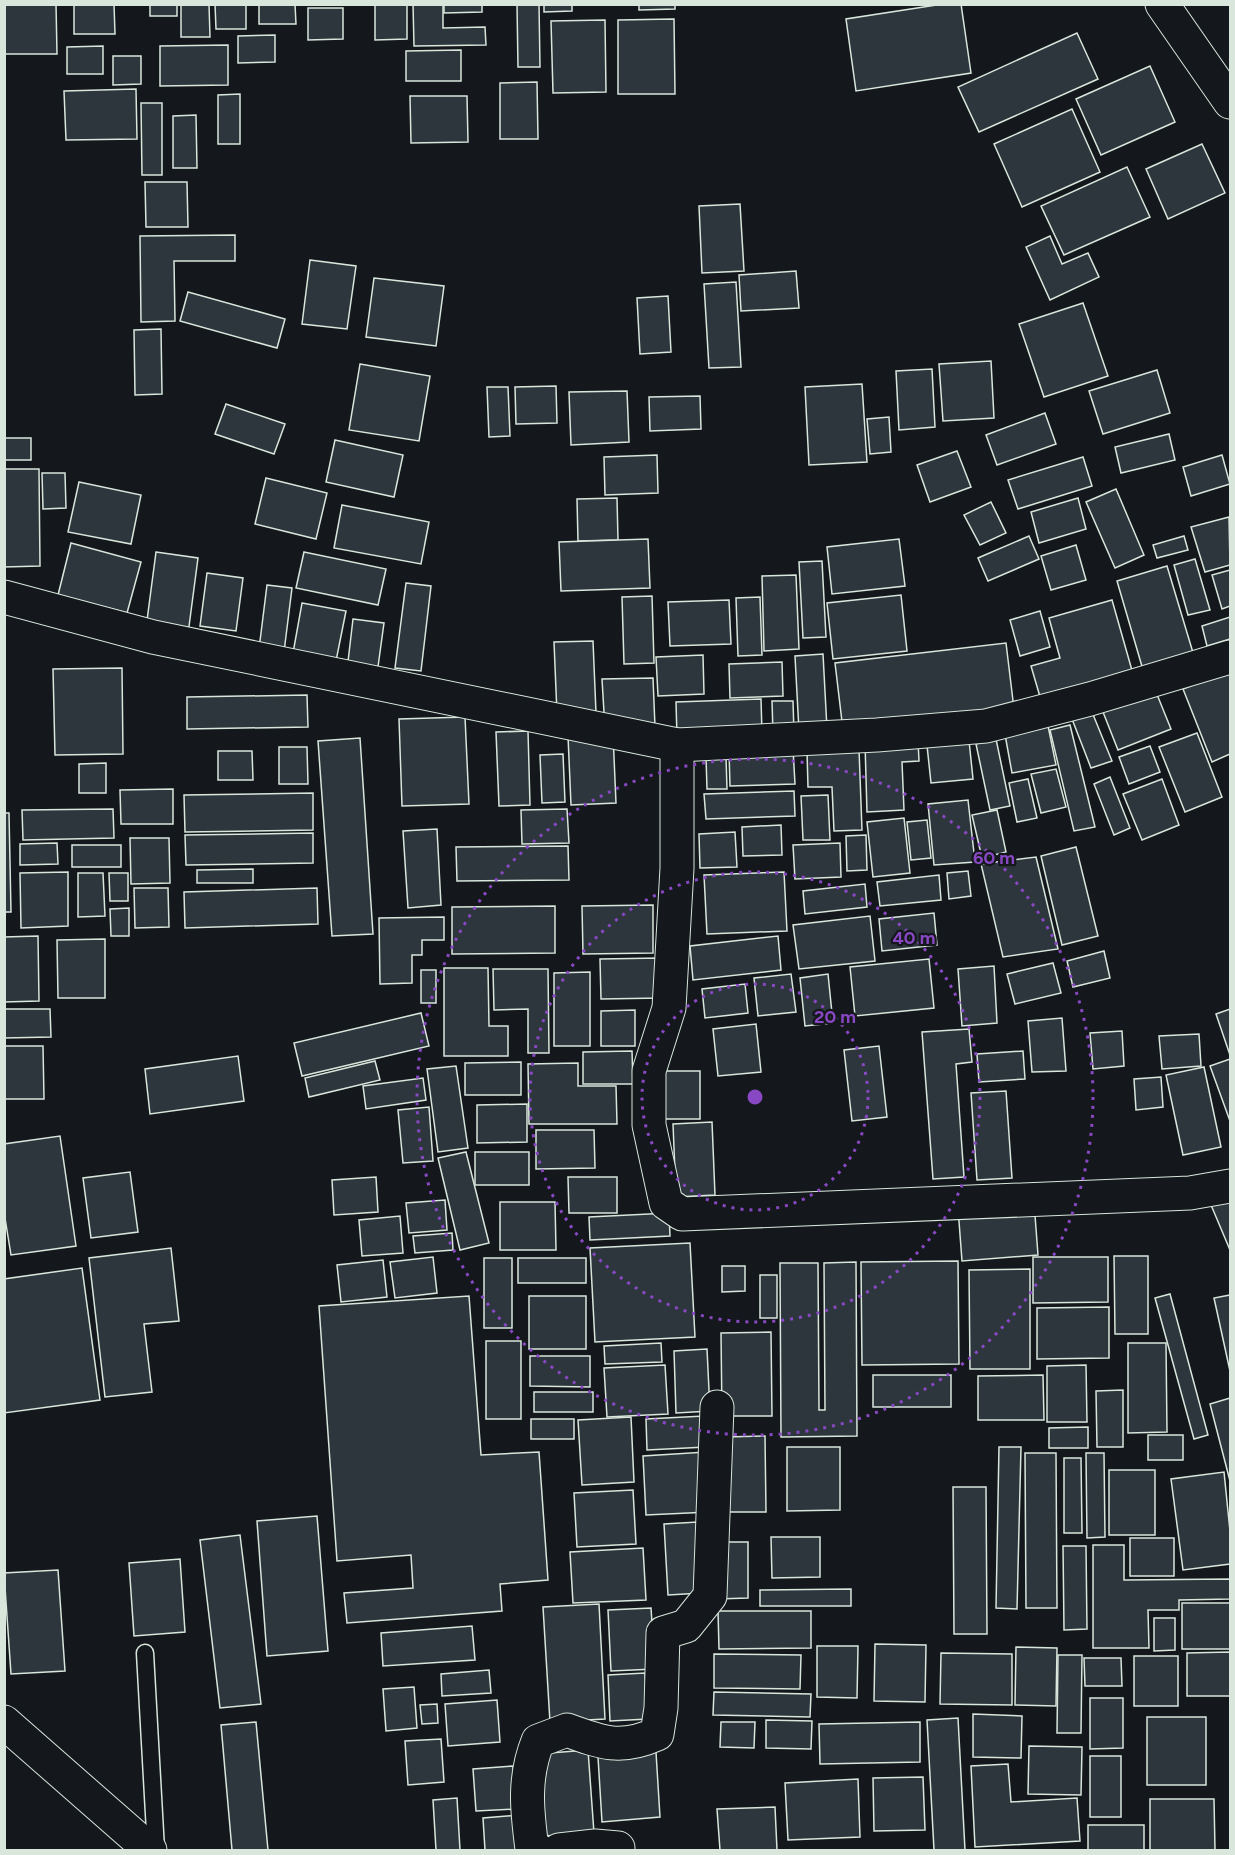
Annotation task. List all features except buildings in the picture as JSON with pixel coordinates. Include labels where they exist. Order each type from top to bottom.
[{"type":"main road","points":[[1162,4],[1230,102]]},
{"type":"main road","points":[[4,597],[153,637],[677,745],[877,735],[986,726],[1090,699],[1230,657]]},
{"type":"main road","points":[[677,745],[677,868],[669,1008],[649,1071],[649,1125],[666,1203],[682,1214],[1178,1193],[1230,1186]]},
{"type":"main road","points":[[538,1851],[532,1849],[528,1815],[528,1766],[538,1741],[567,1730],[605,1744],[641,1741],[657,1734],[662,1708],[663,1633],[686,1626],[710,1596],[717,1407]]},
{"type":"main road","points":[[4,1722],[150,1851]]},
{"type":"main road","points":[[559,1851],[595,1846],[618,1848],[618,1851]]},
{"type":"lane","points":[[145,1653],[156,1851]]}]
